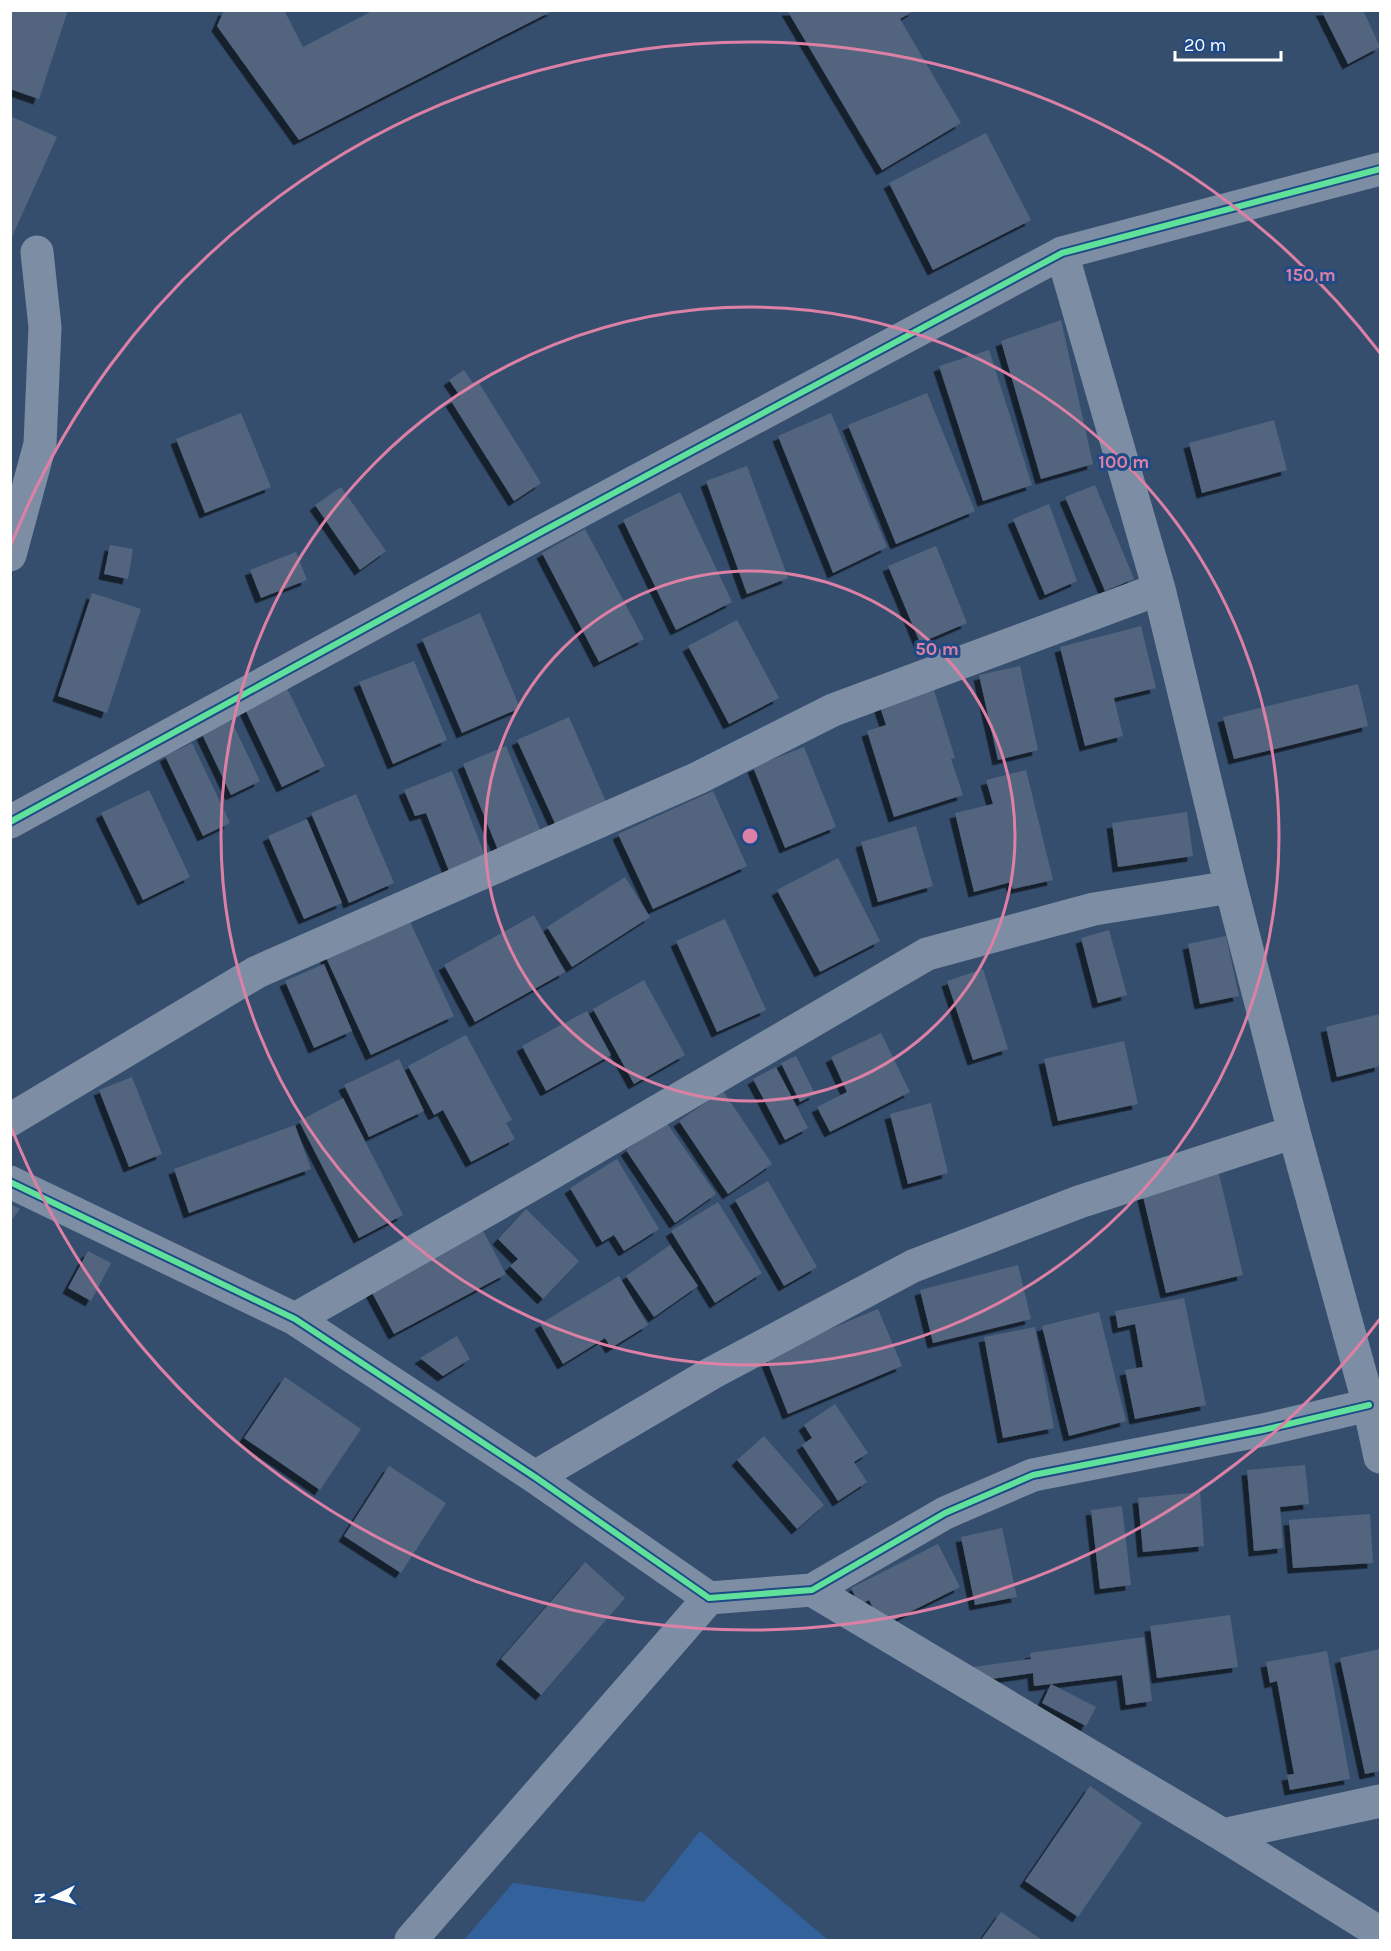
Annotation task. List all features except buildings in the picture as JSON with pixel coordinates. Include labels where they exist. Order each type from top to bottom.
[{"type":"street","points":[[10,822],[543,531],[1062,253],[1380,169]]},
{"type":"street","points":[[10,555],[40,444],[45,327],[37,252]]},
{"type":"street","points":[[1062,253],[1159,589],[1231,887],[1294,1132],[1370,1405],[1380,1457]]},
{"type":"street","points":[[10,1120],[257,972],[698,778],[833,710],[1159,589]]},
{"type":"street","points":[[295,1319],[538,1181],[927,954],[1094,909],[1231,887]]},
{"type":"street","points":[[535,1477],[712,1373],[913,1266],[1079,1202],[1294,1132]]},
{"type":"street","points":[[10,1182],[295,1319],[535,1477],[709,1598],[812,1590],[945,1513],[1033,1475],[1263,1430],[1370,1405]]},
{"type":"street","points":[[812,1590],[1223,1835],[1358,1931]]},
{"type":"street","points":[[411,1941],[709,1598]]},
{"type":"street","points":[[1223,1835],[1380,1801]]},
{"type":"shaded area","points":[[700,1831],[828,1940],[464,1940],[513,1883],[644,1902]]},
{"type":"cycle path","points":[[10,822],[543,531],[1062,253],[1380,169]]},
{"type":"cycle path","points":[[10,1182],[295,1319],[535,1477],[709,1598],[812,1590],[945,1513],[1033,1475],[1263,1430],[1369,1405]]}]
